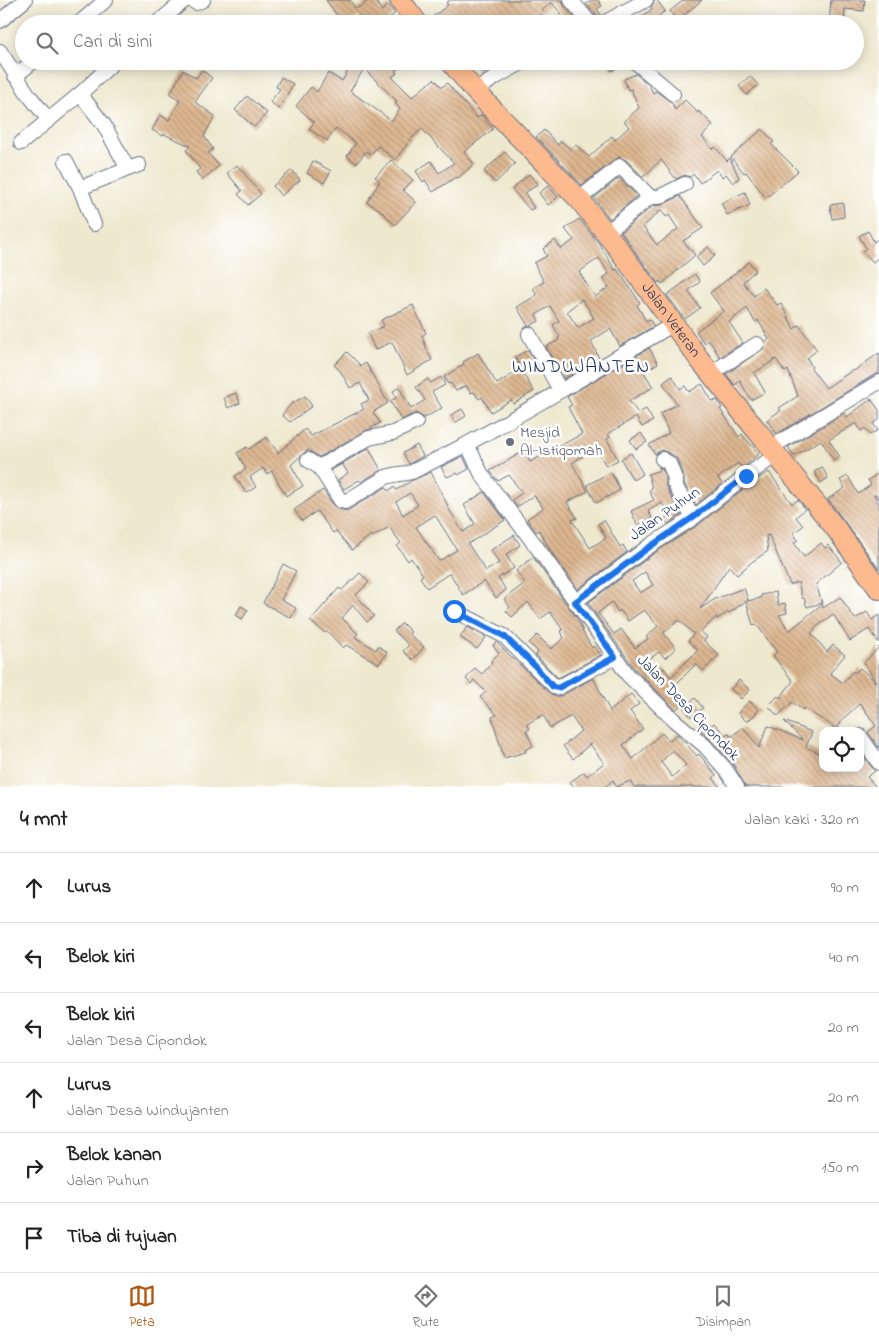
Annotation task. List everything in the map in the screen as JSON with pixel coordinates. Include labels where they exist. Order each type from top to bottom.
[{"type":"highway","points":[[400,0],[411,15]]},
{"type":"highway","name":"Jalan Veteran","points":[[458,70],[475,91],[579,199],[711,373],[837,530],[879,589]]},
{"type":"street","points":[[0,21],[25,0]]},
{"type":"street","points":[[88,15],[106,0]]},
{"type":"street","points":[[167,15],[185,0]]},
{"type":"street","points":[[192,0],[196,3],[203,0]]},
{"type":"street","points":[[571,0],[584,15]]},
{"type":"street","points":[[618,15],[646,0]]},
{"type":"street","points":[[0,51],[15,76],[48,119]]},
{"type":"street","points":[[15,76],[23,70]]},
{"type":"street","points":[[21,143],[80,94],[105,70]]},
{"type":"street","points":[[475,91],[509,70]]},
{"type":"street","points":[[645,70],[673,94]]},
{"type":"street","points":[[80,94],[134,167],[80,188]]},
{"type":"street","points":[[66,161],[80,188],[94,224]]},
{"type":"street","points":[[579,199],[620,166],[650,197]]},
{"type":"street","points":[[606,233],[650,197],[659,197],[685,184]]},
{"type":"street","points":[[416,422],[393,433],[369,438],[313,464],[341,501],[345,502],[392,475],[403,475],[412,472],[467,444],[526,412],[560,390],[674,324]]},
{"type":"street","points":[[529,334],[560,390]]},
{"type":"street","points":[[711,373],[757,344]]},
{"type":"street","name":"Jalan Puhun","points":[[575,602],[692,518],[746,476],[773,452],[879,382]]},
{"type":"street","name":"Jalan Desa Cipondok","points":[[467,444],[482,475],[536,546],[628,675],[712,753],[737,787]]},
{"type":"street","points":[[662,459],[669,463],[676,481],[674,483],[692,518]]},
{"type":"street","points":[[454,611],[504,636],[558,688],[615,657]]},
{"type":"street","points":[[864,742],[879,763]]},
{"type":"building","points":[[326,0],[350,0],[356,9],[370,0],[375,0],[382,11],[388,5],[395,13],[393,15],[337,15]]},
{"type":"building","points":[[450,0],[562,0],[564,6],[572,15],[561,15],[551,2],[540,13],[541,15],[435,15],[448,5],[446,3]]},
{"type":"building","points":[[593,0],[598,0],[602,6],[597,9],[601,15],[595,15],[586,4]]},
{"type":"building","points":[[655,0],[657,0],[665,11],[660,15],[644,15],[652,9],[651,7]]},
{"type":"building","points":[[684,0],[702,0],[684,15],[673,15],[670,11]]},
{"type":"building","points":[[831,0],[865,0],[864,11],[845,9],[845,15],[830,15]]},
{"type":"building","points":[[183,70],[196,78],[202,70],[212,78],[195,102],[215,116],[204,136],[213,149],[208,153],[219,166],[202,180],[196,172],[200,169],[186,150],[190,146],[152,130],[160,115],[169,120],[180,100],[170,94]]},
{"type":"building","points":[[349,70],[363,70],[350,91],[392,121],[400,109],[395,103],[397,101],[365,70],[396,70],[397,73],[392,77],[412,97],[434,79],[442,87],[447,83],[477,118],[481,115],[493,129],[464,152],[474,164],[458,178],[456,177],[433,192],[416,171],[431,161],[439,173],[454,163],[422,129],[412,138],[395,160],[378,146],[371,154],[366,151],[357,163],[347,156],[356,143],[336,128],[327,141],[309,129],[314,122],[296,106],[311,87],[317,92],[328,73],[342,81]]},
{"type":"building","points":[[636,74],[649,85],[653,93],[656,91],[672,103],[675,110],[685,100],[713,125],[702,137],[713,149],[715,147],[727,161],[730,158],[739,178],[733,183],[726,174],[722,177],[717,170],[700,183],[694,174],[690,177],[685,175],[676,179],[661,160],[643,177],[626,160],[619,157],[582,185],[536,137],[544,130],[558,145],[561,141],[571,150],[576,145],[589,157],[612,136],[615,140],[629,127],[624,121],[639,108],[631,89],[628,90],[624,79]]},
{"type":"building","points":[[750,76],[758,85],[747,95],[739,86]]},
{"type":"building","points":[[281,77],[293,84],[279,109],[270,102],[280,89],[276,87]]},
{"type":"building","points":[[247,96],[267,113],[254,127],[235,110]]},
{"type":"building","points":[[762,129],[774,142],[771,144],[798,171],[766,198],[746,172],[744,173],[731,157]]},
{"type":"building","points":[[505,152],[515,164],[495,183],[484,171]]},
{"type":"building","points":[[391,160],[413,180],[403,190],[416,202],[395,225],[380,210],[367,202],[380,181],[375,177]]},
{"type":"building","points":[[313,161],[331,171],[324,183],[307,173]]},
{"type":"building","points":[[237,165],[261,194],[248,205],[238,194],[242,191],[227,173]]},
{"type":"building","points":[[292,170],[300,180],[281,196],[273,186]]},
{"type":"building","points":[[529,174],[538,184],[525,193],[534,208],[530,210],[512,189]]},
{"type":"building","points":[[619,178],[637,196],[610,219],[594,198]]},
{"type":"building","points":[[548,186],[558,197],[548,205],[539,193]]},
{"type":"building","points":[[745,192],[750,205],[727,215],[721,203]]},
{"type":"building","points":[[680,196],[703,228],[683,241],[695,255],[662,284],[660,281],[658,283],[621,232],[653,206],[662,205]],"holes":[[[661,210],[666,217],[669,215],[678,229],[657,245],[643,227]]]},
{"type":"building","points":[[843,203],[844,217],[832,219],[830,205]]},
{"type":"building","points":[[579,219],[598,242],[615,270],[617,269],[635,295],[640,303],[637,305],[646,321],[649,319],[654,326],[620,346],[610,329],[591,341],[599,358],[564,379],[546,347],[559,340],[558,338],[560,337],[553,325],[559,321],[550,306],[536,315],[539,321],[530,326],[528,326],[517,307],[537,295],[533,288],[544,282],[534,263],[547,256],[543,249],[555,240],[561,249],[574,240],[565,229]],"holes":[[[599,258],[609,274],[603,278],[609,287],[595,297],[579,272]],[[582,299],[594,318],[578,328],[567,311]]]},
{"type":"building","points":[[868,231],[874,242],[879,238],[879,257],[873,262],[863,251],[866,248],[859,236]]},
{"type":"building","points":[[708,247],[715,256],[703,266],[696,257]]},
{"type":"building","points":[[749,262],[756,270],[743,282],[754,296],[764,288],[777,305],[781,303],[794,329],[799,325],[817,350],[807,358],[811,368],[826,388],[879,353],[879,373],[777,434],[767,420],[781,410],[779,408],[798,396],[788,370],[785,372],[776,359],[754,373],[765,392],[751,400],[740,381],[735,385],[726,374],[764,348],[765,342],[769,339],[758,320],[755,322],[747,308],[729,322],[743,343],[720,357],[709,340],[704,343],[696,331],[724,311],[710,293]]},
{"type":"building","points":[[695,274],[700,282],[688,291],[700,308],[685,319],[667,295]]},
{"type":"building","points":[[413,305],[426,333],[422,336],[432,360],[407,375],[392,342],[375,350],[368,333],[384,326],[381,320]]},
{"type":"building","points":[[649,348],[658,363],[644,372],[653,387],[629,401],[638,413],[646,409],[653,421],[642,427],[636,417],[608,434],[610,437],[607,439],[618,460],[606,466],[596,447],[572,463],[588,491],[567,502],[577,518],[572,520],[590,548],[606,538],[598,524],[604,520],[620,547],[623,545],[627,552],[578,589],[554,556],[539,530],[536,532],[527,519],[543,508],[534,495],[517,507],[512,500],[522,493],[509,475],[498,481],[490,471],[524,451],[530,462],[582,434],[568,407],[572,405],[567,397]]},
{"type":"building","points":[[528,350],[534,361],[521,368],[515,357]]},
{"type":"building","points":[[347,352],[361,366],[366,363],[388,403],[373,412],[380,423],[319,457],[308,450],[304,453],[291,465],[303,486],[286,496],[272,471],[267,474],[263,468],[250,477],[256,487],[246,493],[235,476],[246,469],[237,453],[247,447],[249,449],[267,437],[278,453],[305,429],[311,436],[364,409],[361,404],[369,400],[360,383],[350,388],[341,372],[334,365]]},
{"type":"building","points":[[478,353],[497,384],[520,369],[534,391],[513,404],[511,400],[491,412],[482,397],[479,399],[474,392],[471,393],[466,385],[456,391],[451,383],[448,384],[444,377]]},
{"type":"building","points":[[672,376],[680,389],[685,386],[689,392],[702,384],[712,401],[717,400],[722,408],[720,409],[739,437],[742,434],[759,454],[743,468],[738,463],[718,478],[722,484],[696,505],[684,484],[684,478],[677,459],[662,450],[655,454],[649,445],[669,433],[660,414],[677,404],[663,383]]},
{"type":"building","points":[[441,377],[445,385],[432,392],[442,408],[424,418],[416,413],[401,420],[390,401],[396,398],[393,391],[399,387],[411,409],[425,400],[416,387],[428,379],[431,383]]},
{"type":"building","points":[[236,393],[240,403],[228,408],[224,398]]},
{"type":"building","points":[[305,396],[312,406],[290,422],[282,415],[291,404]]},
{"type":"building","points":[[871,399],[879,410],[879,420],[873,424],[878,430],[870,435],[865,428],[861,431],[856,423],[829,440],[840,457],[834,461],[821,440],[794,456],[788,447],[845,413],[847,417]]},
{"type":"building","points":[[462,409],[466,416],[455,423],[451,415]]},
{"type":"building","points":[[641,433],[647,442],[636,449],[630,440]]},
{"type":"building","points":[[417,445],[423,456],[409,464],[403,453]]},
{"type":"building","points":[[369,448],[381,470],[361,482],[359,480],[344,489],[338,480],[348,473],[342,464],[331,470]]},
{"type":"building","points":[[631,453],[643,474],[633,480],[621,459]]},
{"type":"building","points":[[463,456],[469,469],[458,475],[457,473],[447,477],[441,467]]},
{"type":"building","points":[[659,467],[662,469],[666,480],[666,487],[681,515],[668,524],[664,519],[670,515],[662,503],[648,511],[652,518],[637,525],[631,511],[654,500],[649,491],[652,488],[648,474],[660,470]]},
{"type":"building","points":[[822,467],[828,478],[821,483],[814,472]]},
{"type":"building","points":[[431,472],[447,506],[463,532],[475,524],[464,505],[484,492],[505,520],[468,544],[486,571],[499,563],[491,550],[514,535],[520,545],[506,555],[514,568],[498,578],[506,590],[496,598],[484,581],[463,595],[450,573],[427,588],[420,577],[423,575],[411,558],[408,561],[397,546],[401,543],[389,527],[372,537],[371,535],[352,550],[336,531],[333,533],[317,511],[302,521],[294,510],[323,490],[334,506],[347,511],[386,487],[388,491],[394,487],[396,490]],"holes":[[[410,493],[418,505],[403,515],[396,502]],[[435,515],[457,550],[439,561],[416,527]]]},
{"type":"building","points":[[611,472],[620,490],[596,503],[587,485]]},
{"type":"building","points":[[769,472],[792,504],[798,500],[805,509],[796,517],[803,526],[793,533],[798,540],[794,543],[804,557],[821,543],[825,548],[828,545],[842,562],[816,584],[822,603],[807,607],[804,598],[802,598],[798,582],[790,585],[769,535],[766,536],[768,551],[737,575],[729,566],[700,609],[715,599],[744,588],[747,601],[761,598],[761,595],[776,592],[778,605],[785,603],[787,613],[779,615],[789,631],[822,604],[823,608],[840,597],[855,619],[867,612],[872,620],[879,615],[879,643],[869,629],[850,641],[833,614],[811,633],[827,652],[833,645],[845,655],[830,673],[843,683],[853,671],[855,673],[860,668],[876,682],[864,663],[879,647],[879,748],[868,732],[876,726],[860,703],[844,718],[838,727],[834,727],[792,702],[778,716],[768,706],[778,696],[780,698],[793,681],[773,656],[777,652],[756,624],[753,625],[746,601],[729,613],[717,619],[716,617],[701,632],[707,637],[704,641],[719,655],[703,671],[696,664],[668,692],[681,704],[676,710],[635,669],[588,603],[653,554],[698,525],[751,483]],"holes":[[[645,572],[653,585],[640,593],[632,581]],[[612,602],[618,612],[620,610],[628,621],[644,610],[658,626],[646,637],[648,639],[635,648],[621,629],[614,634],[598,613]],[[679,620],[694,634],[688,641],[698,650],[671,677],[664,668],[654,677],[642,664],[659,652],[665,658],[676,648],[663,633]]]},
{"type":"building","points":[[879,473],[879,499],[876,494],[874,495],[879,504],[879,569],[828,499],[845,488],[840,480],[848,476],[858,494],[871,485],[868,480]]},
{"type":"building","points":[[533,557],[578,620],[592,648],[594,646],[601,655],[558,678],[536,655],[538,652],[529,643],[537,635],[551,649],[564,638],[561,631],[563,630],[550,612],[540,619],[528,602],[512,617],[506,611],[510,607],[504,599],[525,583],[516,571]]},
{"type":"building","points":[[283,564],[296,571],[281,600],[296,608],[291,618],[263,603]]},
{"type":"building","points":[[360,573],[369,582],[356,595],[374,616],[367,622],[353,605],[342,618],[358,634],[355,637],[376,650],[378,646],[387,652],[379,664],[346,645],[343,648],[327,631],[325,633],[310,621],[339,588],[342,590]]},
{"type":"building","points":[[241,606],[248,610],[242,619],[236,615]]},
{"type":"building","points":[[402,623],[411,632],[409,634],[424,647],[413,660],[403,651],[409,645],[394,631]]},
{"type":"building","points":[[467,627],[486,637],[477,649],[460,637]]},
{"type":"building","points":[[496,642],[553,696],[561,696],[593,678],[610,711],[631,694],[639,704],[630,711],[643,729],[623,745],[633,759],[662,733],[669,741],[677,734],[697,756],[699,754],[716,775],[713,778],[720,787],[634,787],[630,781],[616,787],[613,780],[605,787],[574,787],[570,782],[584,772],[587,776],[604,763],[590,744],[573,759],[563,746],[581,731],[571,716],[550,728],[543,715],[527,724],[530,729],[526,730],[533,746],[525,750],[526,752],[504,758],[492,717],[497,715],[480,697],[486,692],[474,680],[471,684],[466,679],[475,668],[482,674],[492,663],[491,661],[499,653],[493,646]],"holes":[[[673,750],[686,765],[672,777],[661,762]]]},
{"type":"building","points":[[739,680],[750,690],[741,699],[731,689]]},
{"type":"building","points":[[695,698],[703,708],[691,717],[684,707]]},
{"type":"building","points":[[749,701],[759,710],[747,722],[738,713]]},
{"type":"building","points":[[784,721],[812,732],[806,747],[819,753],[819,772],[864,772],[864,757],[875,771],[867,777],[876,787],[746,787],[733,764],[699,728],[705,722],[710,727],[714,723],[725,735],[728,733],[731,737],[743,727],[759,748],[768,726],[803,740]]},
{"type":"place","name":"Mesjid Al-Istiqomah","points":[[510,442]]},
{"type":"district","name":"WINDUJANTEN","points":[[581,367]]},
{"type":"route","points":[[454,611],[504,636],[536,667],[553,687],[558,688],[615,657],[575,602],[692,518],[746,476]]}]
